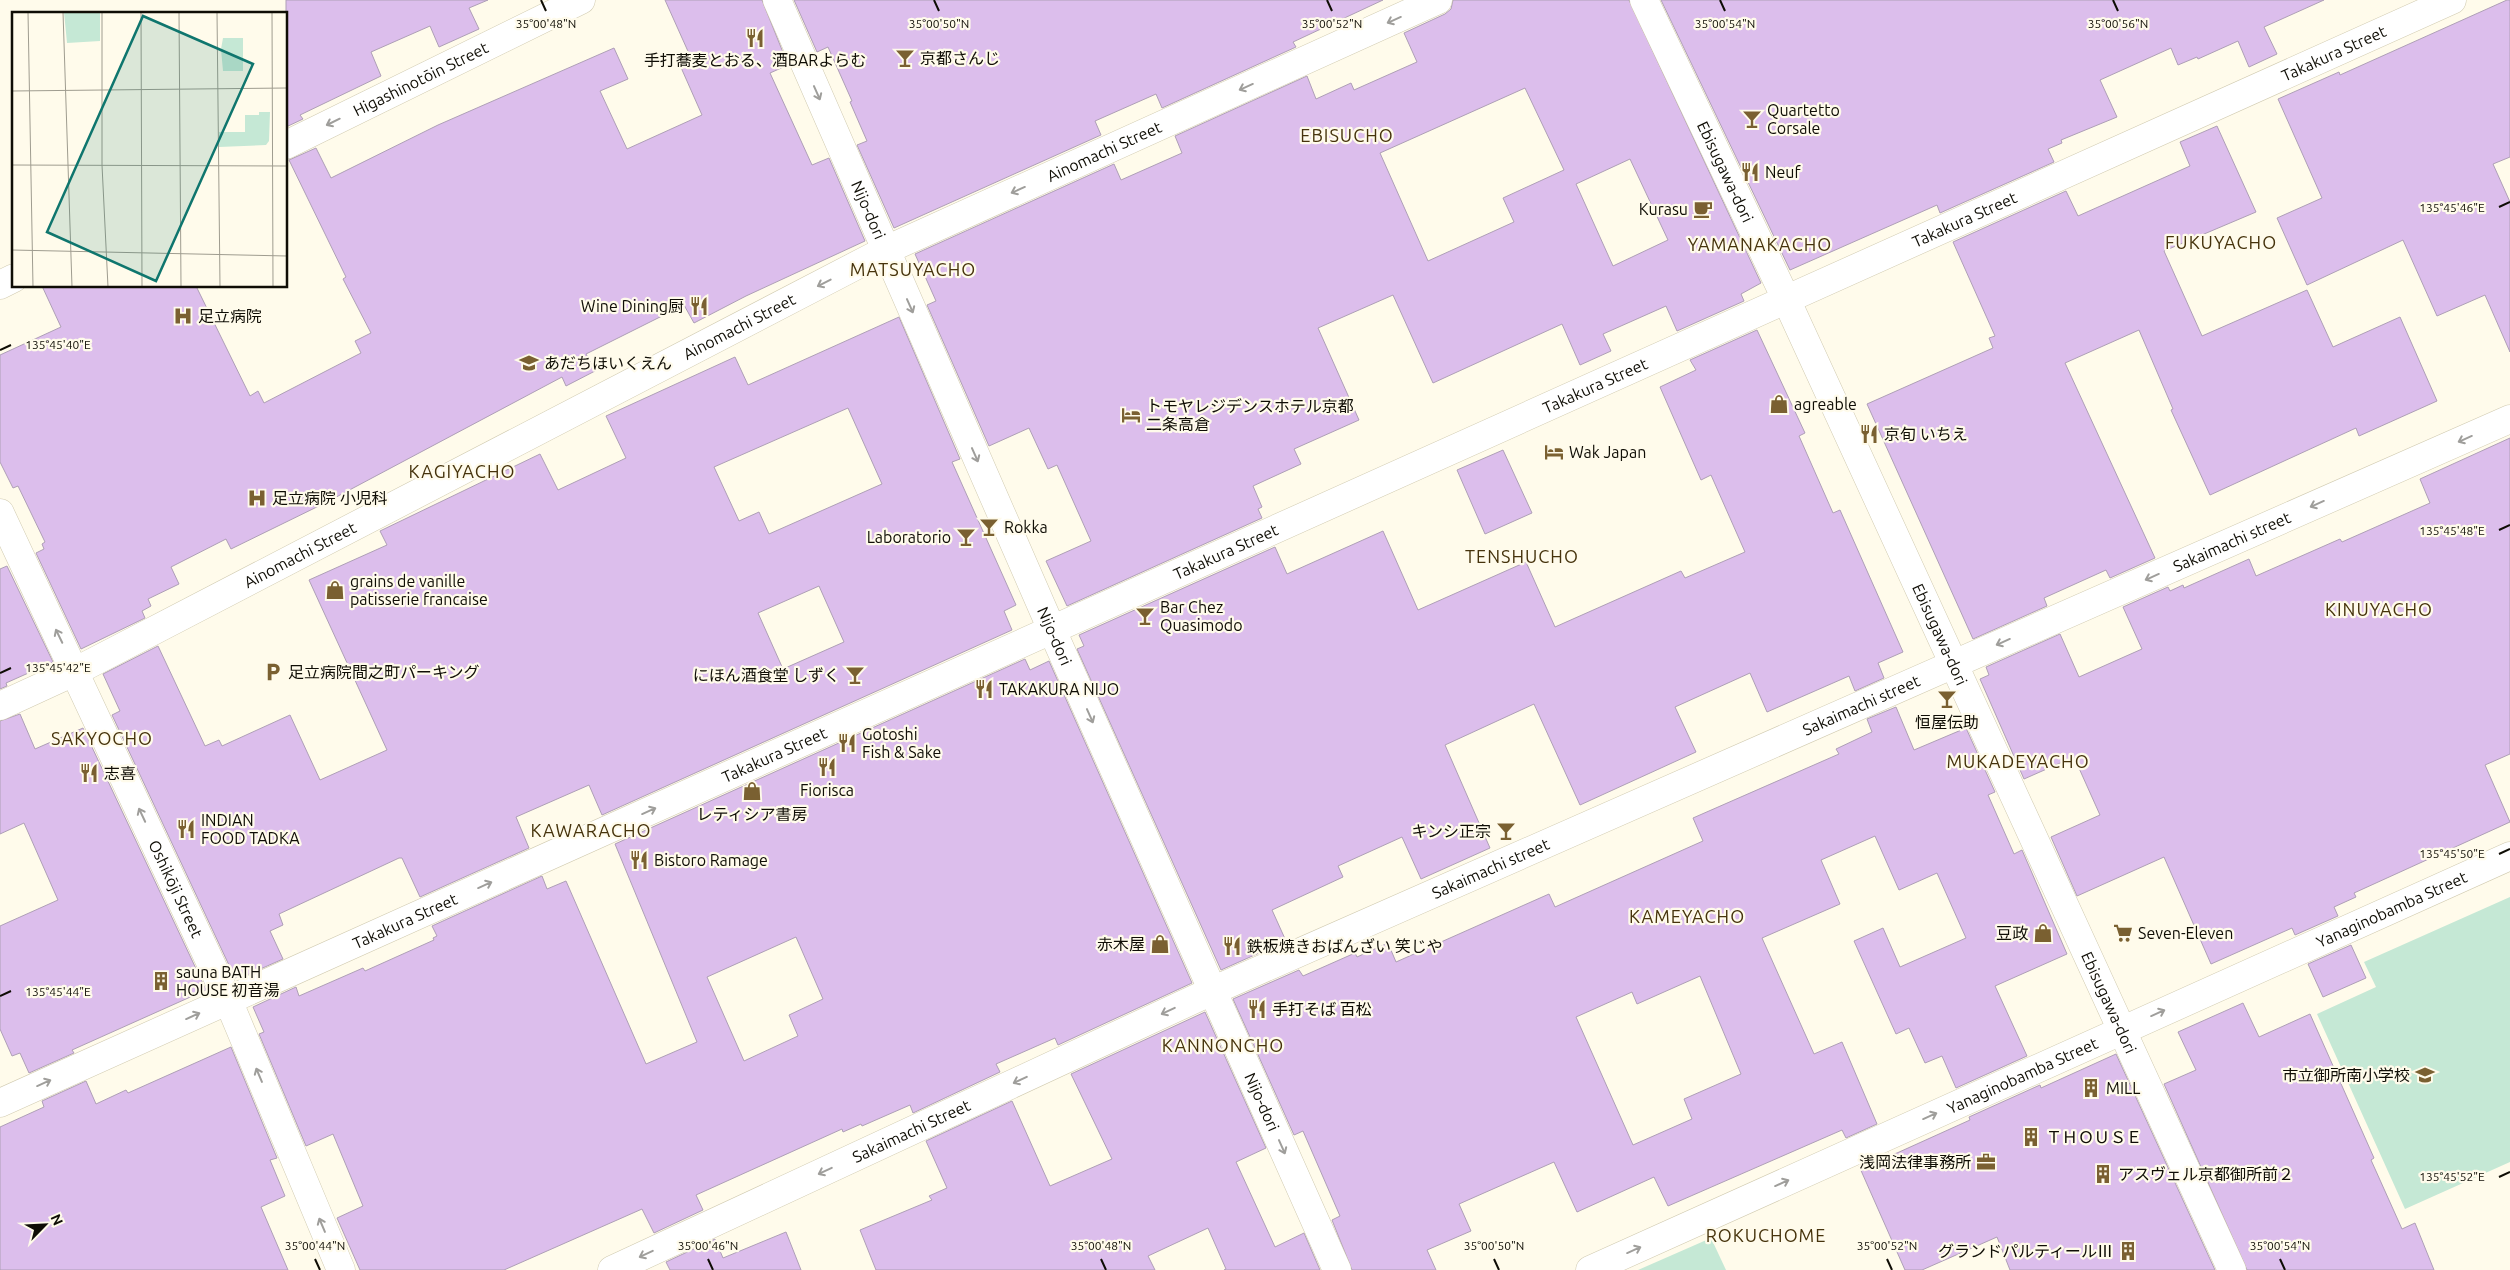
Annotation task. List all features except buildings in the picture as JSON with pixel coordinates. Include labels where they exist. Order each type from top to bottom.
[{"type":"street","name":"Higashinotōin Street","points":[[288,144],[581,0]]},
{"type":"street","name":"Nijo-dori","points":[[777,0],[1052,630],[1337,1270]]},
{"type":"street","name":"Ainomachi Street","points":[[0,706],[76,671],[886,250],[1438,0]]},
{"type":"street","name":"Ebisugawa-dori","points":[[1644,0],[1786,300],[2123,1029],[2232,1270]]},
{"type":"street","name":"Takakura Street","points":[[0,1103],[2452,0]]},
{"type":"street","points":[[0,285],[12,279]]},
{"type":"street","name":"Sakaimachi street","points":[[1212,991],[2510,419]]},
{"type":"street","name":"Oshikōji Street","points":[[0,513],[76,671],[228,1000],[341,1270]]},
{"type":"street","name":"Yanaginobamba Street","points":[[1590,1270],[2510,856]]},
{"type":"street","name":"Sakaimachi Street","points":[[612,1270],[1212,991]]},
{"type":"green space","name":"市立御所南小学校","points":[[2510,897],[2510,1162],[2405,1209],[2317,1014],[2376,987],[2364,962]]},
{"type":"green space","points":[[1711,1238],[1726,1270],[1638,1270]]},
{"type":"place","name":"手打蕎麦とおる、酒BARよらむ","points":[[755,38]]},
{"type":"place","name":"京都さんじ","points":[[905,58]]},
{"type":"place","name":"Quartetto Corsale","points":[[1752,119]]},
{"type":"place","name":"Neuf","points":[[1750,172]]},
{"type":"place","name":"Kurasu","points":[[1703,209]]},
{"type":"place","name":"Wine Dining厨","points":[[699,306]]},
{"type":"place","name":"足立病院","points":[[183,316]]},
{"type":"place","name":"あだちほいくえん","points":[[529,363]]},
{"type":"place","name":"agreable","points":[[1779,404]]},
{"type":"place","name":"トモヤレジデンスホテル京都 二条高倉","points":[[1131,415]]},
{"type":"place","name":"京旬 いちえ","points":[[1869,434]]},
{"type":"place","name":"Wak Japan","points":[[1554,452]]},
{"type":"place","name":"足立病院 小児科","points":[[257,498]]},
{"type":"place","name":"Rokka","points":[[989,527]]},
{"type":"place","name":"Laboratorio","points":[[966,537]]},
{"type":"place","name":"grains de vanille patisserie francaise","points":[[335,590]]},
{"type":"place","name":"Bar Chez Quasimodo","points":[[1145,616]]},
{"type":"place","name":"足立病院間之町パーキング","points":[[273,672]]},
{"type":"place","name":"にほん酒食堂 しずく","points":[[855,675]]},
{"type":"place","name":"TAKAKURA NIJO","points":[[984,689]]},
{"type":"place","name":"恒屋伝助","points":[[1947,699]]},
{"type":"place","name":"Gotoshi Fish & Sake","points":[[847,743]]},
{"type":"place","name":"Fiorisca","points":[[827,767]]},
{"type":"place","name":"志喜","points":[[89,773]]},
{"type":"place","name":"レティシア書房","points":[[752,791]]},
{"type":"place","name":"INDIAN FOOD TADKA","points":[[186,829]]},
{"type":"place","name":"キンシ正宗","points":[[1506,831]]},
{"type":"place","name":"Bistoro Ramage","points":[[639,860]]},
{"type":"place","name":"豆政","points":[[2043,933]]},
{"type":"place","name":"Seven-Eleven","points":[[2123,933]]},
{"type":"place","name":"赤木屋","points":[[1160,944]]},
{"type":"place","name":"鉄板焼きおばんざい 笑じや","points":[[1232,946]]},
{"type":"place","name":"sauna BATH HOUSE 初音湯","points":[[161,981]]},
{"type":"place","name":"手打そば 百松","points":[[1257,1009]]},
{"type":"place","name":"市立御所南小学校","points":[[2425,1075]]},
{"type":"place","name":"MILL","points":[[2091,1088]]},
{"type":"place","name":"ＴＨＯＵＳＥ","points":[[2031,1137]]},
{"type":"place","name":"浅岡法律事務所","points":[[1986,1162]]},
{"type":"place","name":"アスヴェル京都御所前２","points":[[2103,1174]]},
{"type":"place","name":"グランドパルティールⅢ","points":[[2128,1251]]},
{"type":"district","name":"EBISUCHO","points":[[1347,136]]},
{"type":"district","name":"FUKUYACHO","points":[[2221,243]]},
{"type":"district","name":"YAMANAKACHO","points":[[1760,245]]},
{"type":"district","name":"MATSUYACHO","points":[[913,270]]},
{"type":"district","name":"KAGIYACHO","points":[[462,472]]},
{"type":"district","name":"TENSHUCHO","points":[[1522,557]]},
{"type":"district","name":"KINUYACHO","points":[[2379,610]]},
{"type":"district","name":"SAKYOCHO","points":[[102,739]]},
{"type":"district","name":"MUKADEYACHO","points":[[2018,762]]},
{"type":"district","name":"KAWARACHO","points":[[591,831]]},
{"type":"district","name":"KAMEYACHO","points":[[1687,917]]},
{"type":"district","name":"KANNONCHO","points":[[1223,1046]]},
{"type":"district","name":"ROKUCHOME","points":[[1766,1236]]}]
